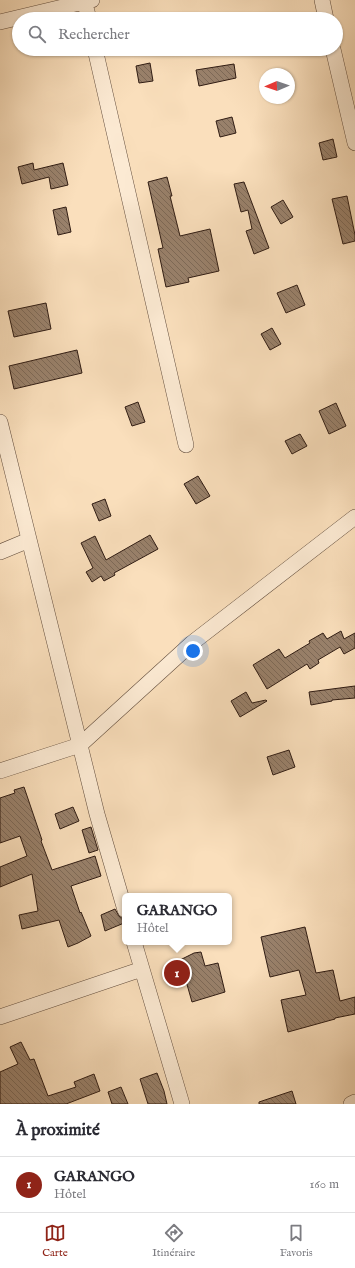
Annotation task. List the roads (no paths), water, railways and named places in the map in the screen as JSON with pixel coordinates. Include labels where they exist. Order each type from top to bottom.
[{"type":"street","points":[[322,0],[325,12]]},
{"type":"street","points":[[41,12],[87,1],[88,12]]},
{"type":"street","points":[[0,22],[12,19]]},
{"type":"street","points":[[98,56],[186,445]]},
{"type":"street","points":[[335,56],[355,142]]},
{"type":"street","points":[[0,422],[97,814],[122,900]]},
{"type":"street","points":[[0,772],[80,745],[192,643],[355,517]]},
{"type":"street","points":[[0,552],[29,540]]},
{"type":"street","points":[[135,945],[182,1104]]},
{"type":"street","points":[[0,1017],[142,969]]},
{"type":"street","points":[[351,1104],[355,1102]]},
{"type":"place","name":"GARANGO","points":[[177,973]]}]
